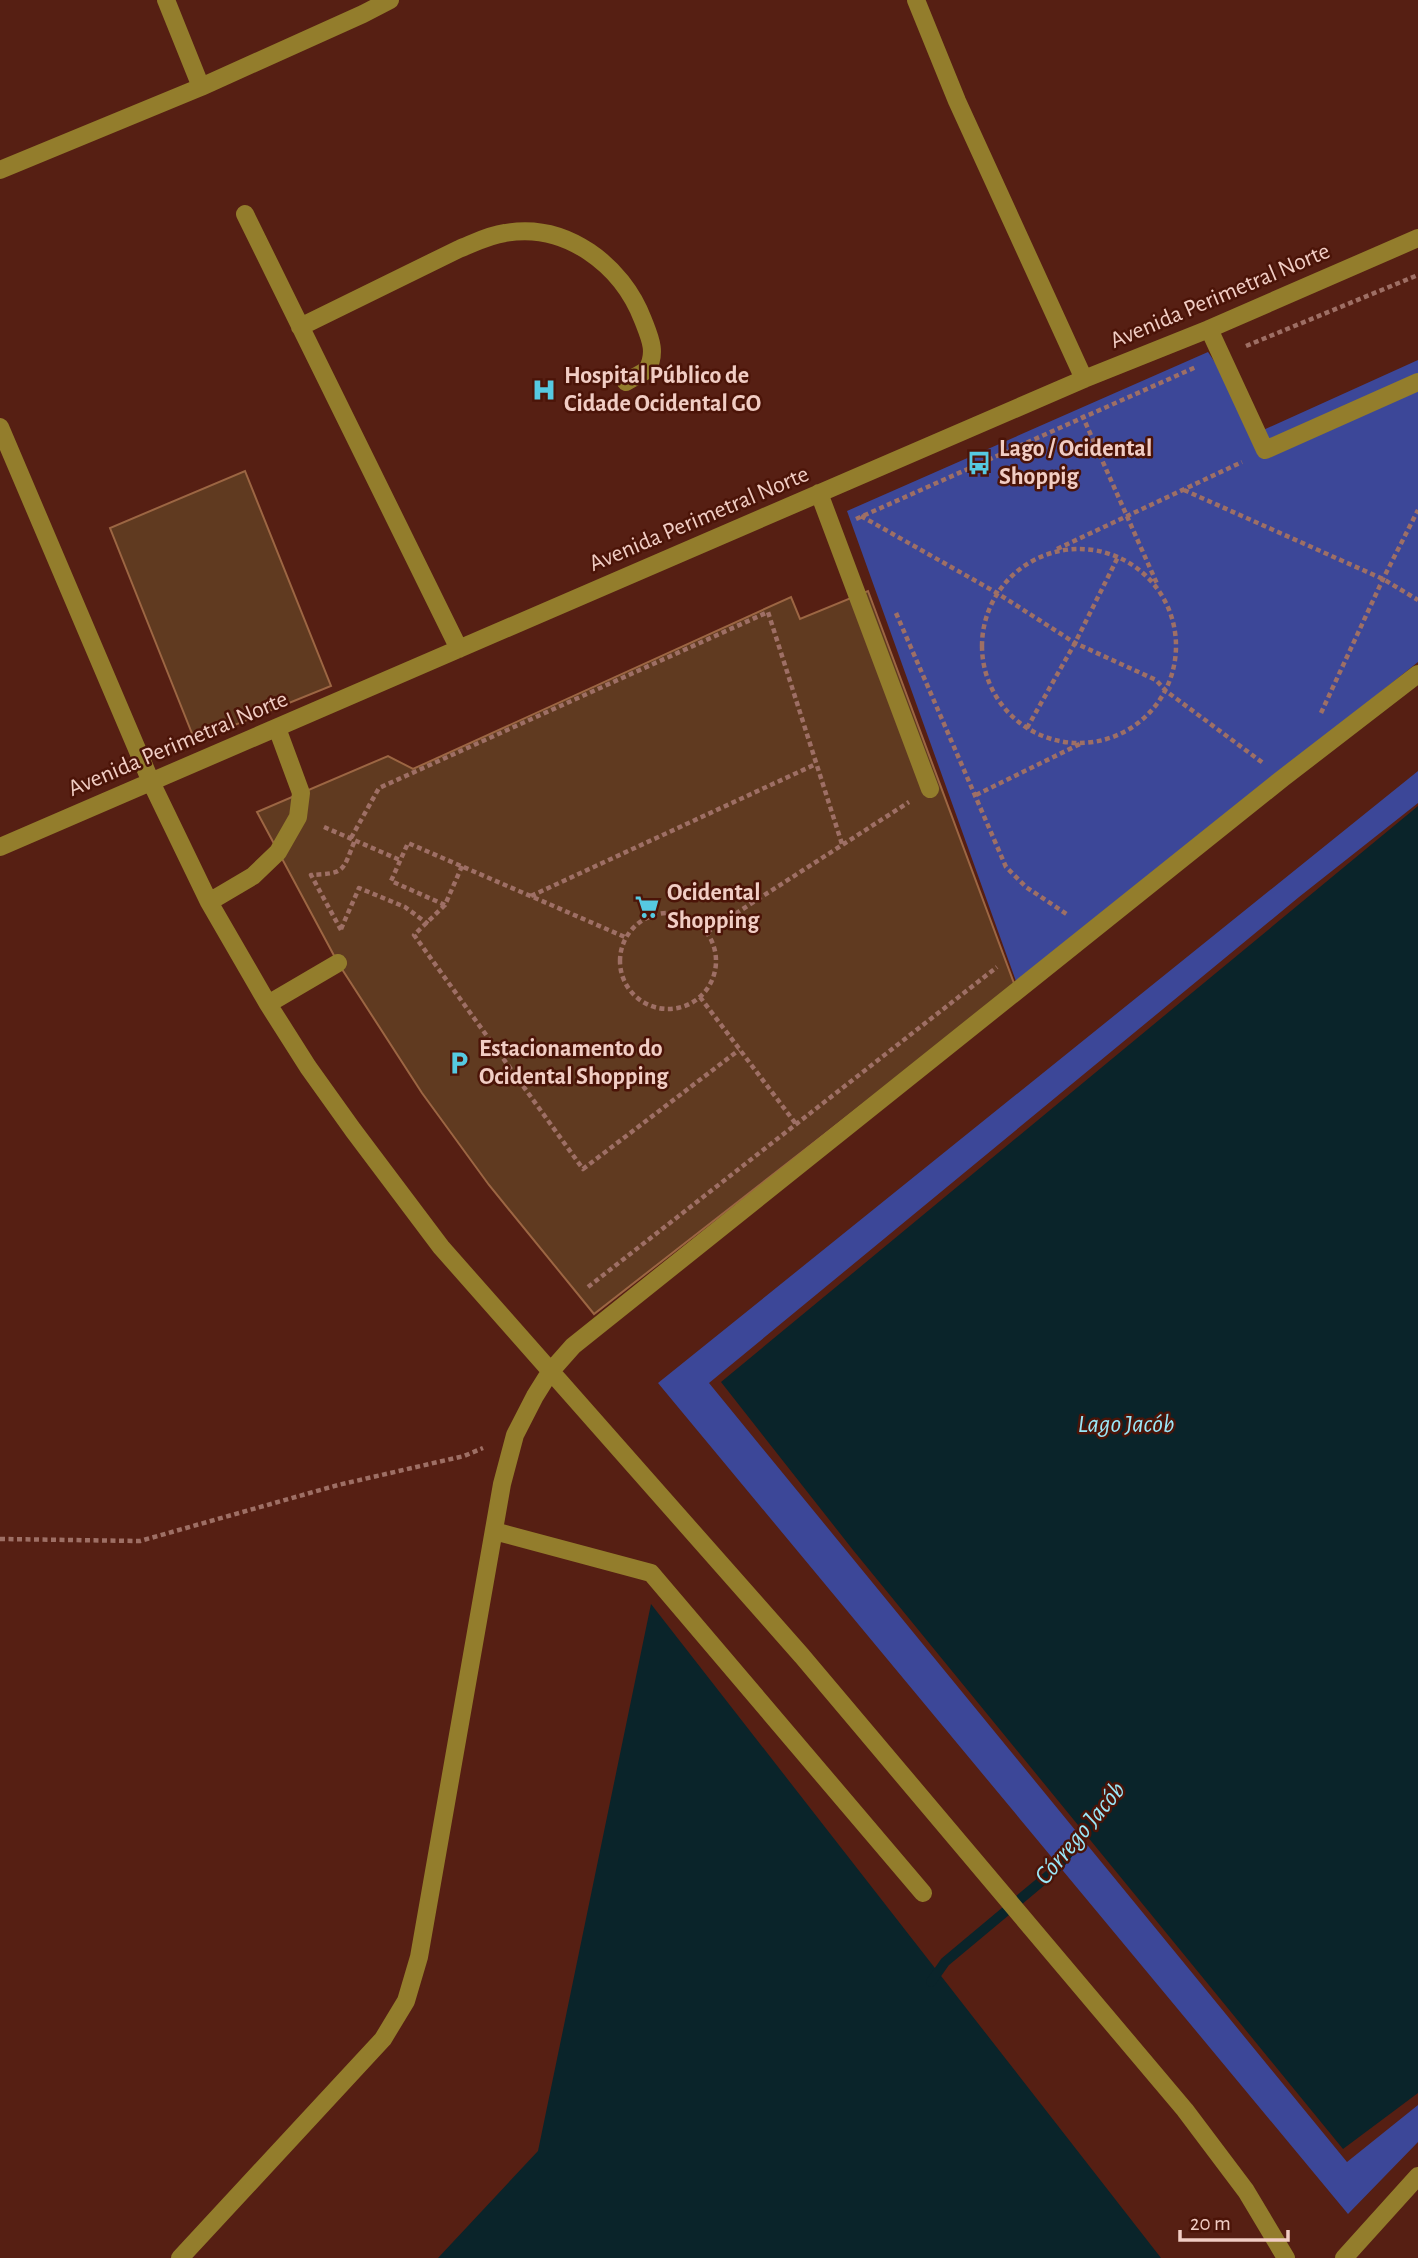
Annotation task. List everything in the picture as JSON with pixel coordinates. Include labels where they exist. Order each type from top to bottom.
[{"type":"street","points":[[166,0],[201,87]]},
{"type":"street","points":[[0,170],[201,87],[360,7],[390,0]]},
{"type":"street","points":[[916,0],[1076,382]]},
{"type":"street","points":[[245,215],[459,649]]},
{"type":"street","points":[[300,327],[459,248],[485,238],[506,232],[550,236],[579,245],[596,255],[614,271],[637,303],[653,353],[647,370],[626,382]]},
{"type":"street","name":"Avenida Perimetral Norte","points":[[0,847],[1418,237]]},
{"type":"street","points":[[1209,329],[1265,450],[1418,382]]},
{"type":"street","points":[[0,427],[151,782],[209,902],[309,1068],[442,1247],[802,1656],[1185,2110],[1246,2191],[1286,2258]]},
{"type":"street","points":[[819,493],[930,789]]},
{"type":"street","points":[[180,2258],[383,2039],[406,2001],[419,1957],[502,1484],[515,1435],[550,1372],[573,1346],[1283,778],[1418,674]]},
{"type":"street","points":[[209,902],[253,876],[278,852],[298,817],[301,793],[277,728]]},
{"type":"street","points":[[268,1004],[338,962]]},
{"type":"street","points":[[494,1531],[651,1573],[923,1893]]},
{"type":"street","points":[[1344,2258],[1418,2176]]},
{"type":"path","points":[[840,485],[855,520],[1082,417],[1418,275]]},
{"type":"path","points":[[1076,382],[1082,417],[1127,516],[1161,592],[1170,610],[1176,630],[1177,651],[1174,672],[1166,691],[1151,712],[1131,728],[1108,739],[1082,743],[1054,739],[1027,727],[1007,711],[993,690],[984,666],[982,640],[986,615],[997,593],[1014,573],[1035,559],[1127,516],[1184,490],[1265,450]]},
{"type":"path","points":[[1184,490],[1383,579],[1418,600]]},
{"type":"path","points":[[1319,718],[1418,510]]},
{"type":"path","points":[[861,516],[997,593],[1075,643],[1156,680],[1166,691],[1283,778]]},
{"type":"path","points":[[1035,559],[1062,550],[1091,549],[1118,557],[1142,571],[1161,592]]},
{"type":"path","points":[[1027,727],[1075,643],[1118,557]]},
{"type":"path","points":[[894,608],[1006,867],[1014,877],[1092,931]]},
{"type":"path","points":[[400,860],[351,838],[379,788],[768,612],[842,844]]},
{"type":"path","points":[[976,795],[1082,743]]},
{"type":"path","points":[[531,896],[816,764]]},
{"type":"path","points":[[707,932],[905,804]]},
{"type":"path","points":[[355,841],[342,870],[337,874],[311,876],[341,930],[359,888],[405,908],[428,923]]},
{"type":"path","points":[[445,905],[391,881],[408,843],[625,937]]},
{"type":"path","points":[[462,866],[445,905],[414,935],[583,1169],[739,1050]]},
{"type":"path","points":[[672,913],[688,917],[707,932],[716,954],[716,970],[710,985],[700,997],[672,1010],[656,1008],[641,1001],[629,991],[622,977],[619,961],[625,937],[642,920],[657,914],[672,913]]},
{"type":"path","points":[[588,1287],[998,967]]},
{"type":"path","points":[[700,997],[796,1124]]},
{"type":"path","points":[[0,1539],[140,1541],[338,1485],[464,1456],[515,1435]]},
{"type":"shaded area","points":[[1208,352],[1261,431],[1418,360],[1418,662],[1017,984],[847,511]]},
{"type":"shaded area","points":[[1418,771],[1418,803],[1299,897],[709,1383],[1347,2162],[1418,2105],[1418,2142],[1348,2214],[658,1383]]},
{"type":"water","name":"Lago Jacób","points":[[1418,806],[1418,2093],[1343,2149],[853,1550],[721,1382]]},
{"type":"water","points":[[651,1604],[1161,2258],[438,2258],[538,2151]]},
{"type":"building","points":[[245,471],[331,686],[195,741],[110,528]]},
{"type":"building","name":"Ocidental Shopping","points":[[868,591],[1015,986],[594,1314],[489,1185],[422,1093],[338,963],[257,812],[388,756],[413,769],[791,597],[800,619]]},
{"type":"waterway","name":"Córrego Jacób","points":[[931,1982],[945,1962],[1055,1870],[1093,1822]]},
{"type":"place","name":"Hospital Público de Cidade Ocidental GO","points":[[544,390]]},
{"type":"place","name":"Lago / Ocidental Shoppig","points":[[979,463]]},
{"type":"place","name":"Ocidental Shopping","points":[[647,907]]},
{"type":"place","name":"Estacionamento do Ocidental Shopping","points":[[459,1063]]}]
